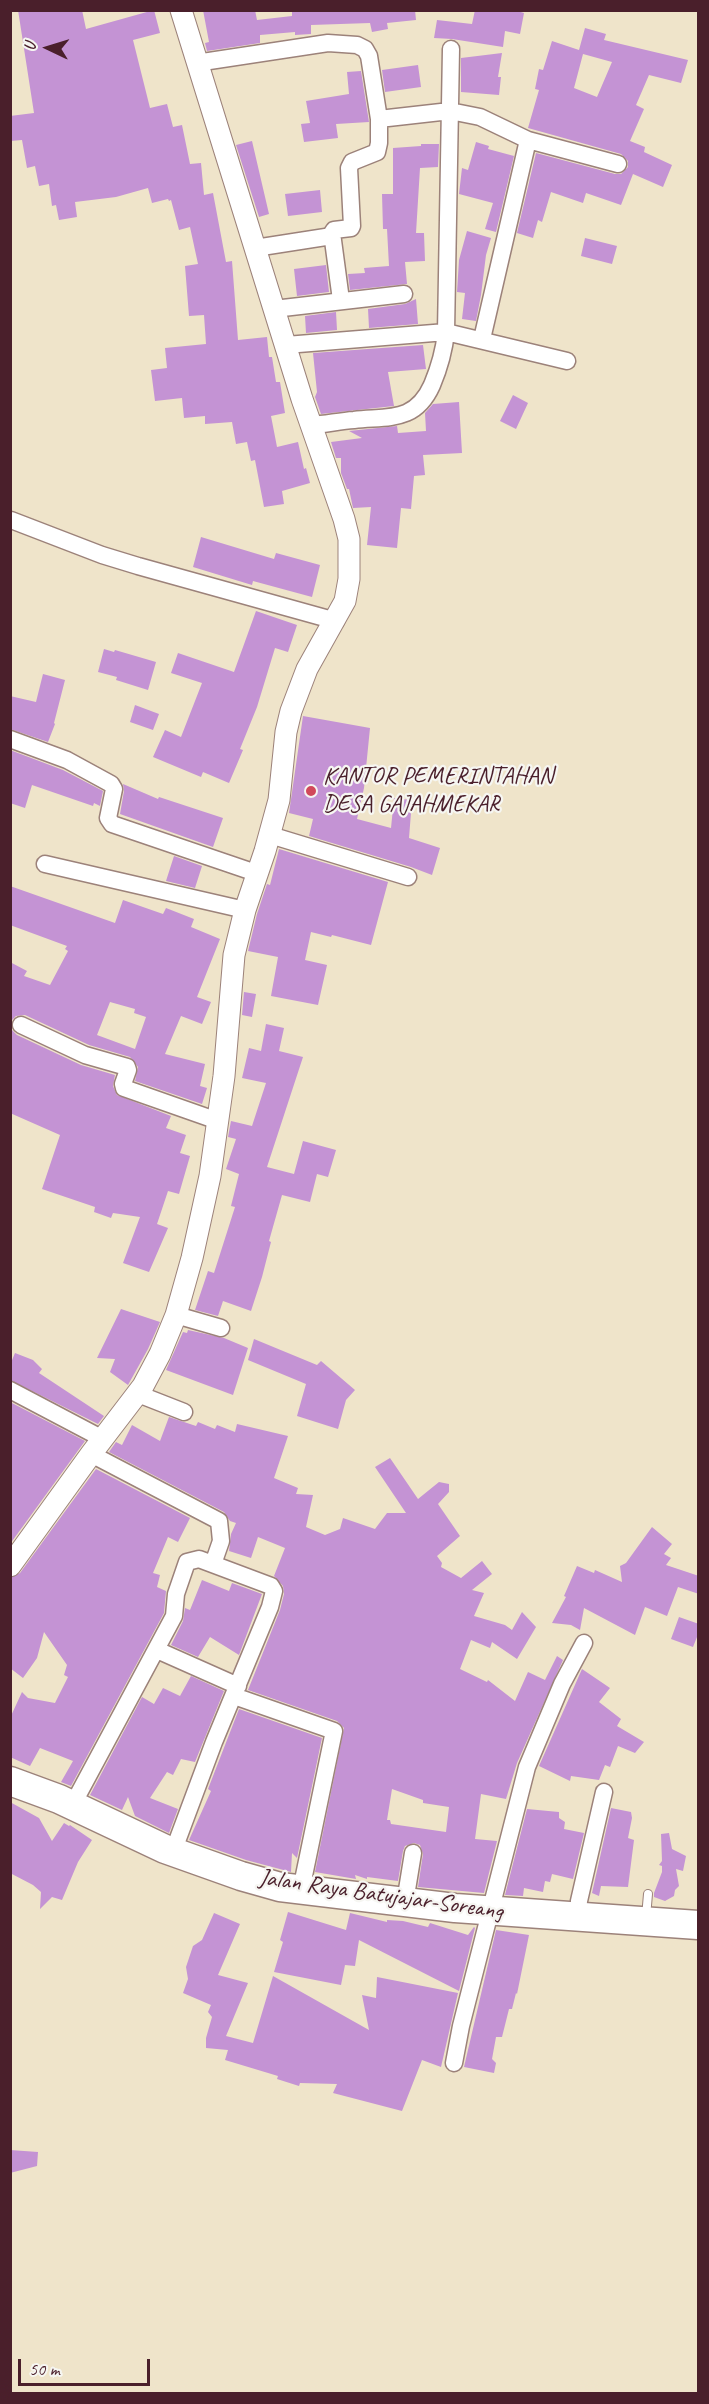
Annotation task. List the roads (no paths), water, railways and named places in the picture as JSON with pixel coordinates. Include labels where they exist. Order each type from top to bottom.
[{"type":"highway","name":"Jalan Raya Batujajar-Soreang","points":[[10,1781],[174,1852],[280,1887],[490,1911],[578,1916],[647,1907],[699,1925]]},
{"type":"street","points":[[10,1566],[97,1446],[138,1394],[160,1354],[176,1315],[202,1218],[218,1120],[234,955],[245,910],[279,800],[286,732],[291,711],[307,669],[345,602],[349,579],[349,539],[274,309],[181,10]]},
{"type":"street","points":[[196,63],[328,43],[357,45],[369,56],[379,119],[379,143],[377,152],[352,162],[349,168],[351,228],[334,230],[332,236],[341,300]]},
{"type":"street","points":[[312,425],[353,420],[390,419],[413,410],[429,393],[444,357],[451,49]]},
{"type":"street","points":[[379,119],[450,111],[480,117],[528,141],[618,164]]},
{"type":"street","points":[[482,339],[528,141]]},
{"type":"street","points":[[255,248],[332,236]]},
{"type":"street","points":[[274,309],[404,294]]},
{"type":"street","points":[[286,345],[446,332],[567,361]]},
{"type":"street","points":[[11,520],[129,563],[336,621]]},
{"type":"street","points":[[10,740],[67,760],[111,784],[114,789],[108,818],[112,824],[256,873]]},
{"type":"street","points":[[270,835],[408,877]]},
{"type":"street","points":[[45,864],[245,910]]},
{"type":"street","points":[[21,1024],[85,1055],[127,1067],[124,1088],[218,1120]]},
{"type":"street","points":[[176,1315],[222,1328]]},
{"type":"street","points":[[10,1390],[219,1521],[221,1541],[213,1564]]},
{"type":"street","points":[[138,1394],[184,1412]]},
{"type":"street","points":[[72,1806],[174,1616],[176,1594],[187,1562],[200,1559],[271,1586],[274,1591],[266,1617],[174,1852]]},
{"type":"street","points":[[454,2063],[461,2026],[527,1767],[562,1684],[584,1643]]},
{"type":"street","points":[[157,1650],[236,1691],[334,1731],[301,1890]]},
{"type":"street","points":[[578,1916],[579,1901],[604,1792]]},
{"type":"street","points":[[405,1902],[412,1853]]},
{"type":"place","name":"KANTOR PEMERINTAHAN DESA GAJAHMEKAR","points":[[311,791]]}]
